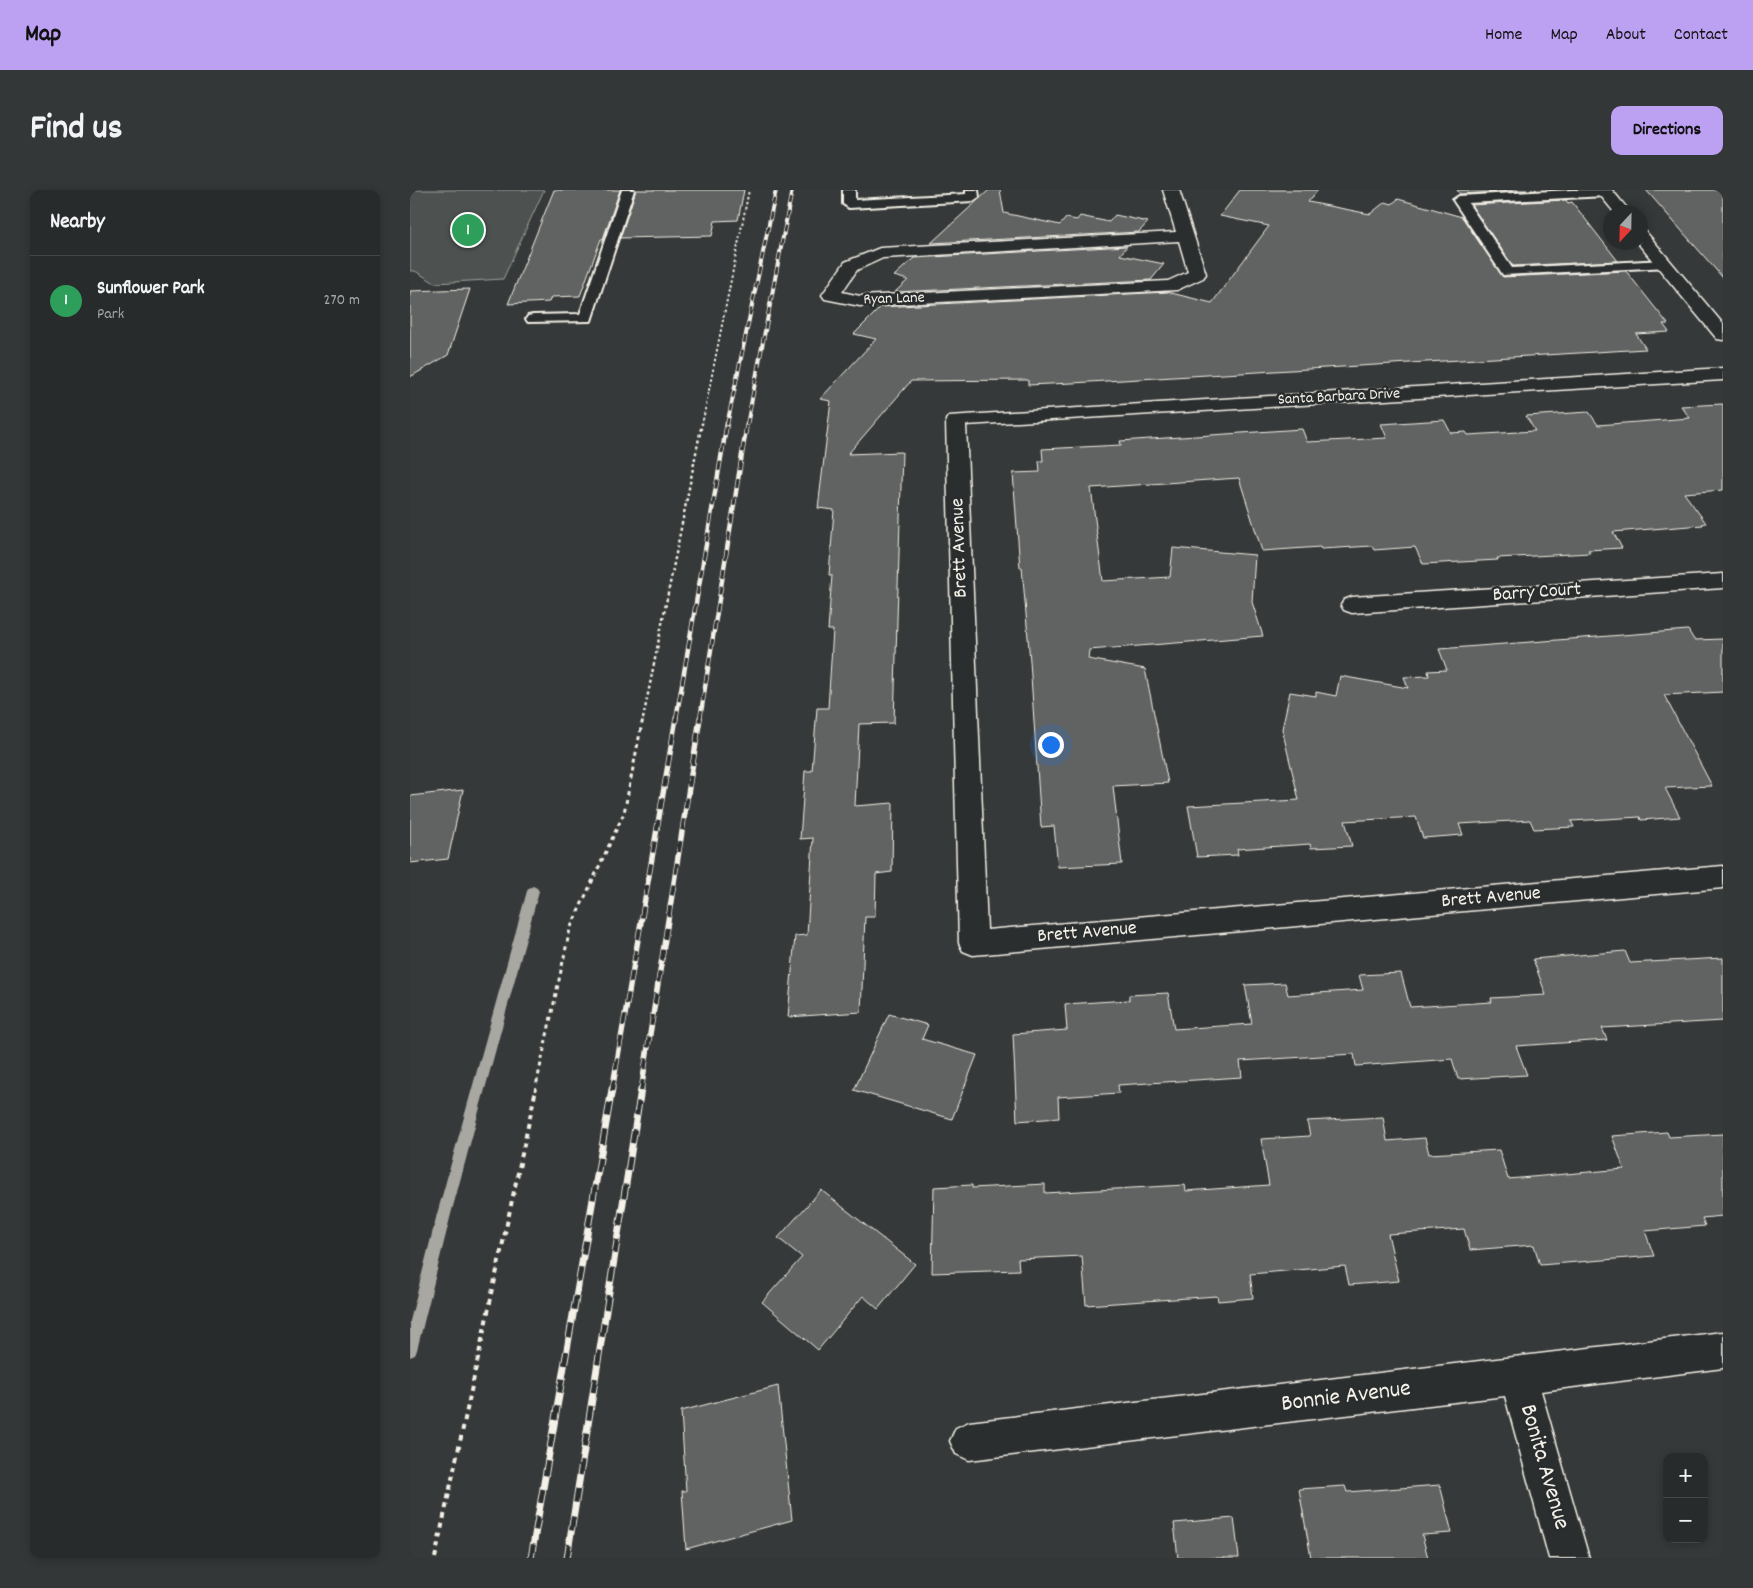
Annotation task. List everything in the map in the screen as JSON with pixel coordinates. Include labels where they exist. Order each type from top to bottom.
[{"type":"street","name":"Ryan Lane","points":[[1171,190],[1197,274],[1170,286],[860,301],[831,295],[852,266],[880,253],[1184,236]]},
{"type":"street","points":[[1605,191],[1616,205]]},
{"type":"street","points":[[1648,245],[1723,335]]},
{"type":"street","name":"Santa Barbara Drive","points":[[956,420],[1723,374]]},
{"type":"street","name":"Brett Avenue","points":[[956,420],[973,943],[1723,877]]},
{"type":"street","name":"Barry Court","points":[[1352,605],[1723,581]]},
{"type":"street","name":"Bonnie Avenue","points":[[969,1441],[1723,1350]]},
{"type":"street","name":"Bonita Avenue","points":[[1518,1376],[1569,1558]]},
{"type":"lane","points":[[533,319],[586,318],[628,190]]},
{"type":"lane","points":[[849,190],[850,204],[973,197],[972,190]]},
{"type":"lane","points":[[1605,191],[1459,200],[1508,272],[1664,264]]},
{"type":"path","points":[[435,1558],[570,929],[624,812],[749,190]]},
{"type":"shaded area","points":[[410,190],[544,190],[503,279],[435,283],[415,271],[410,271]]},
{"type":"building","points":[[554,190],[620,190],[580,296],[551,297],[549,302],[508,304]]},
{"type":"building","points":[[636,190],[744,190],[738,220],[715,221],[712,236],[620,238]]},
{"type":"building","points":[[989,190],[1000,190],[1004,213],[1060,225],[1066,218],[1077,220],[1080,216],[1109,222],[1115,215],[1148,222],[1139,232],[931,243]]},
{"type":"building","points":[[1240,190],[1318,190],[1308,202],[1370,214],[1385,202],[1392,204],[1398,199],[1462,217],[1503,277],[1626,271],[1668,324],[1663,324],[1669,332],[1636,334],[1646,349],[1028,385],[1028,380],[911,381],[848,454],[902,452],[894,723],[859,724],[855,806],[893,803],[892,872],[876,874],[875,917],[865,917],[861,1012],[788,1017],[795,936],[807,935],[813,838],[800,839],[805,771],[812,771],[817,708],[828,708],[833,630],[828,630],[832,575],[829,575],[834,510],[818,508],[831,401],[820,399],[876,339],[854,334],[881,307],[1167,292],[1212,303],[1269,226],[1220,216]]},
{"type":"building","points":[[1457,190],[1537,190],[1460,194]]},
{"type":"building","points":[[1646,190],[1723,190],[1723,278]]},
{"type":"building","points":[[1566,200],[1568,203],[1572,202],[1603,242],[1603,250],[1609,250],[1618,261],[1513,266],[1471,205]]},
{"type":"building","points":[[1127,246],[1120,255],[1164,264],[1151,280],[895,292],[908,280],[894,276],[914,258]]},
{"type":"building","points":[[470,289],[448,355],[410,377],[410,291]]},
{"type":"building","points":[[1723,404],[1723,490],[1684,493],[1706,523],[1703,525],[1613,532],[1622,548],[1588,550],[1590,553],[1423,564],[1415,547],[1374,550],[1372,546],[1321,549],[1320,547],[1262,551],[1239,478],[1091,488],[1103,581],[1170,577],[1173,548],[1255,555],[1252,602],[1263,636],[1089,650],[1088,659],[1145,669],[1168,783],[1113,786],[1122,864],[1058,867],[1054,826],[1041,827],[1030,661],[1022,567],[1020,568],[1013,473],[1040,472],[1039,461],[1043,461],[1042,449],[1121,445],[1120,441],[1302,429],[1307,442],[1387,438],[1381,424],[1444,420],[1451,433],[1466,432],[1468,435],[1535,431],[1526,416],[1589,412],[1598,425],[1690,418],[1681,406]]},
{"type":"building","points":[[1688,630],[1694,640],[1723,639],[1723,692],[1664,695],[1712,786],[1665,788],[1680,817],[1641,820],[1640,817],[1571,821],[1574,827],[1534,829],[1530,820],[1459,824],[1463,835],[1423,838],[1416,817],[1345,821],[1352,846],[1311,848],[1310,844],[1237,849],[1238,855],[1197,857],[1188,806],[1299,800],[1282,729],[1290,692],[1316,696],[1316,692],[1336,696],[1340,676],[1408,688],[1404,677],[1429,676],[1428,671],[1447,670],[1439,649]]},
{"type":"building","points":[[463,790],[448,859],[410,863],[410,796]]},
{"type":"building","points":[[1625,951],[1630,963],[1723,958],[1723,1021],[1602,1028],[1607,1040],[1516,1046],[1527,1075],[1458,1079],[1452,1059],[1356,1066],[1354,1054],[1240,1061],[1242,1077],[1118,1085],[1119,1093],[1058,1097],[1059,1118],[1017,1121],[1013,1034],[1067,1030],[1065,1004],[1129,1000],[1129,995],[1168,993],[1174,1029],[1252,1024],[1245,985],[1285,983],[1288,995],[1363,990],[1359,975],[1401,973],[1410,1007],[1492,1002],[1491,998],[1546,995],[1533,959]]},
{"type":"building","points":[[889,1014],[928,1025],[922,1039],[977,1055],[952,1119],[854,1090]]},
{"type":"building","points":[[1383,1117],[1387,1141],[1425,1138],[1429,1154],[1499,1150],[1508,1179],[1624,1169],[1612,1136],[1667,1132],[1669,1137],[1723,1134],[1723,1216],[1702,1218],[1705,1226],[1645,1231],[1654,1256],[1540,1265],[1534,1245],[1470,1250],[1464,1229],[1388,1234],[1399,1281],[1349,1285],[1345,1266],[1250,1274],[1253,1298],[1218,1301],[1217,1296],[1086,1305],[1082,1256],[1018,1259],[1019,1270],[932,1273],[934,1187],[972,1185],[972,1188],[1045,1184],[1045,1193],[1185,1185],[1186,1191],[1269,1185],[1261,1139],[1310,1136],[1307,1121]]},
{"type":"building","points":[[821,1190],[915,1264],[878,1309],[863,1296],[818,1350],[762,1302],[802,1257],[778,1238]]},
{"type":"building","points":[[778,1386],[792,1520],[686,1549],[682,1491],[686,1491],[681,1411]]},
{"type":"building","points":[[1440,1485],[1452,1533],[1422,1535],[1428,1558],[1311,1558],[1299,1489],[1345,1486],[1347,1492]]},
{"type":"building","points":[[1234,1518],[1239,1558],[1178,1558],[1174,1523]]},
{"type":"waterway","points":[[410,1350],[444,1214],[533,891]]},
{"type":"railway","points":[[727,425],[776,190]]},
{"type":"railway","points":[[747,425],[792,190]]},
{"type":"railway","points":[[676,719],[727,423]]},
{"type":"railway","points":[[700,719],[747,423]]},
{"type":"railway","points":[[612,1091],[676,718]]},
{"type":"railway","points":[[641,1091],[700,718]]},
{"type":"railway","points":[[531,1558],[612,1089]]},
{"type":"railway","points":[[567,1558],[641,1089]]},
{"type":"place","name":"Sunflower Park","points":[[468,230]]}]
